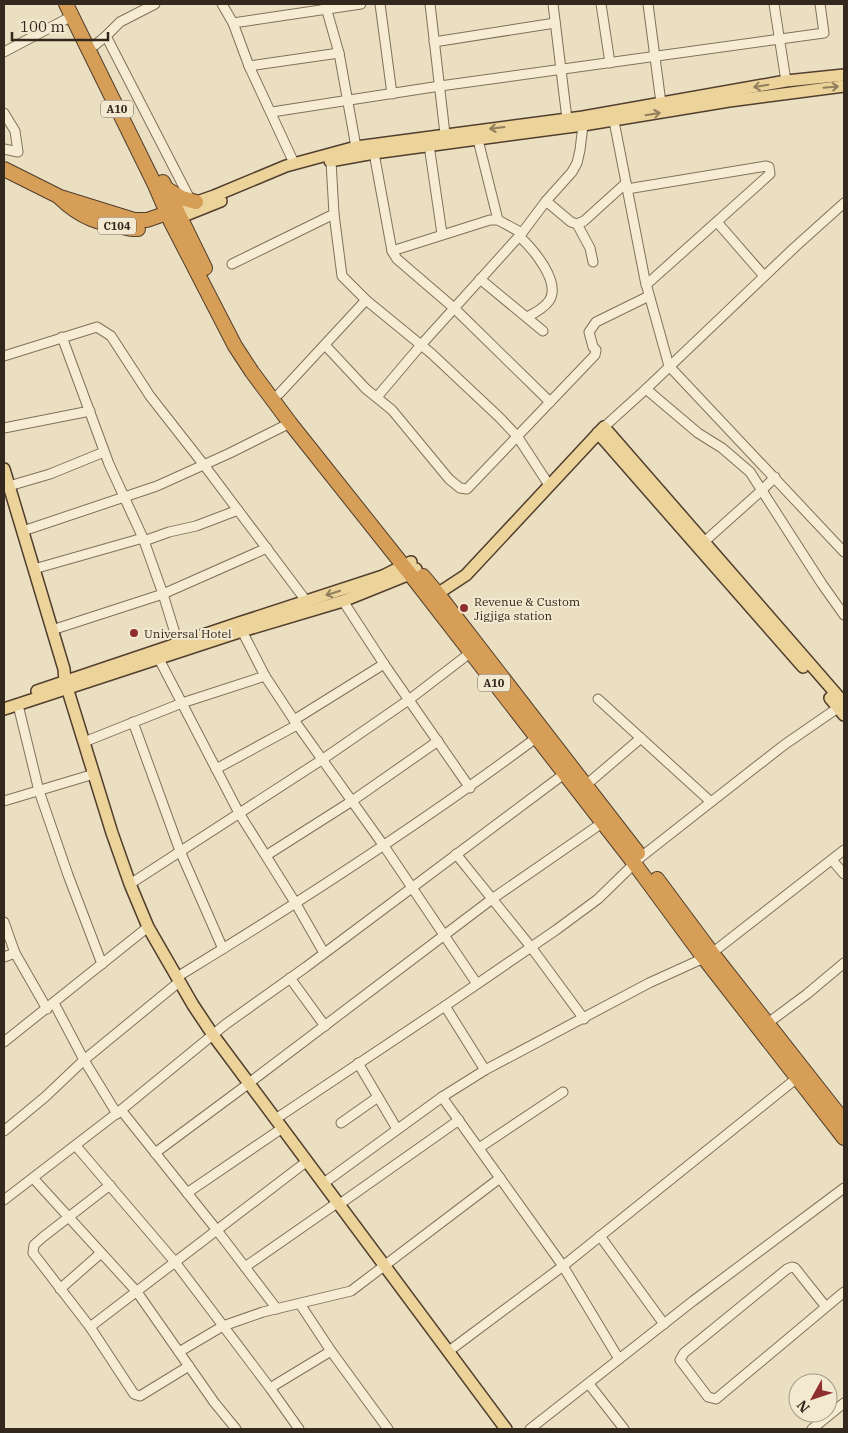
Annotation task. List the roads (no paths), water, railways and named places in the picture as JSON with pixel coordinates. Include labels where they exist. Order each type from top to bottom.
[{"type":"highway","name":"A10","points":[[71,8],[100,40],[167,190],[174,215],[259,367],[410,568]]},
{"type":"highway","name":"A10","points":[[71,8],[174,215],[235,346],[252,372],[290,423],[586,785],[637,860],[844,1138]]},
{"type":"highway","name":"C104","points":[[4,169],[60,198],[73,210],[92,221],[132,229],[153,228],[174,215]]},
{"type":"highway","points":[[167,190],[193,202]]},
{"type":"highway","name":"A10","points":[[434,597],[470,653],[602,823],[637,860]]},
{"type":"highway","name":"A10","points":[[708,955],[768,1023],[844,1121]]},
{"type":"main road","points":[[174,215],[294,170],[331,161],[429,145],[583,125],[661,103],[786,81],[844,75]]},
{"type":"main road","points":[[174,215],[193,202],[294,163],[356,147],[445,134],[567,119],[613,116],[844,86]]},
{"type":"main road","points":[[434,597],[466,575],[601,430]]},
{"type":"main road","points":[[601,430],[704,542],[843,708]]},
{"type":"main road","points":[[601,430],[843,708]]},
{"type":"main road","points":[[4,469],[64,669],[89,740],[148,927],[215,1033],[251,1082],[281,1129],[306,1162],[341,1202],[514,1429]]},
{"type":"main road","points":[[4,702],[159,659],[242,631],[343,601],[410,568]]},
{"type":"main road","points":[[4,709],[178,643],[410,568]]},
{"type":"main road","points":[[69,684],[112,833],[133,882],[161,935],[180,978]]},
{"type":"main road","points":[[251,1082],[280,1116],[328,1180],[341,1202]]},
{"type":"main road","points":[[388,1264],[506,1429]]},
{"type":"street","points":[[155,4],[120,22],[100,40],[193,202]]},
{"type":"street","points":[[222,4],[233,23],[249,66],[272,112],[294,163]]},
{"type":"street","points":[[233,23],[326,6],[361,4]]},
{"type":"street","points":[[380,4],[392,94]]},
{"type":"street","points":[[430,4],[445,134]]},
{"type":"street","points":[[553,4],[567,119]]},
{"type":"street","points":[[601,4],[610,62]]},
{"type":"street","points":[[659,4],[648,5],[661,103]]},
{"type":"street","points":[[774,4],[786,81]]},
{"type":"street","points":[[272,112],[440,86],[824,33],[820,4]]},
{"type":"street","points":[[326,6],[339,52],[356,147]]},
{"type":"street","points":[[4,52],[71,8]]},
{"type":"street","points":[[434,42],[556,23]]},
{"type":"street","points":[[249,66],[339,52]]},
{"type":"street","points":[[4,112],[15,131],[18,152],[4,148]]},
{"type":"street","points":[[613,116],[646,285],[669,366],[775,476],[844,552]]},
{"type":"street","points":[[377,397],[521,234],[546,201],[572,172],[577,163],[583,125]]},
{"type":"street","points":[[478,140],[498,220]]},
{"type":"street","points":[[429,145],[442,234]]},
{"type":"street","points":[[374,153],[392,250],[397,259],[454,308],[550,402]]},
{"type":"street","points":[[331,161],[334,214],[342,276],[366,300],[421,345],[499,417],[517,436],[549,485]]},
{"type":"street","points":[[546,201],[571,222],[577,224],[584,221],[627,186],[734,170],[770,167],[770,174],[646,285]]},
{"type":"street","points":[[601,430],[844,203]]},
{"type":"street","points":[[232,264],[334,214]]},
{"type":"street","points":[[392,250],[490,220],[498,220],[521,234],[547,270],[552,291],[550,300],[542,308],[527,317]]},
{"type":"street","points":[[717,222],[764,276]]},
{"type":"street","points":[[577,224],[590,248],[593,262]]},
{"type":"street","points":[[480,279],[543,331]]},
{"type":"street","points":[[325,345],[350,373],[392,410],[449,478],[460,488],[467,489],[594,355],[596,350],[593,347],[589,332],[596,322],[649,296]]},
{"type":"street","points":[[279,394],[366,300]]},
{"type":"street","points":[[4,356],[96,328],[111,336],[150,396],[204,464],[307,602]]},
{"type":"street","points":[[62,337],[104,452],[144,540],[178,643]]},
{"type":"street","points":[[646,389],[698,433],[722,448],[750,472],[844,615]]},
{"type":"street","points":[[4,428],[90,411]]},
{"type":"street","points":[[22,531],[157,486],[290,423]]},
{"type":"street","points":[[9,486],[50,474],[104,452]]},
{"type":"street","points":[[704,542],[775,476]]},
{"type":"street","points":[[34,569],[196,526],[238,510]]},
{"type":"street","points":[[52,630],[163,594],[267,548]]},
{"type":"street","points":[[343,601],[470,788]]},
{"type":"street","points":[[242,631],[265,676],[384,846],[477,984]]},
{"type":"street","points":[[133,882],[323,759],[410,699],[470,653]]},
{"type":"street","points":[[159,659],[239,813],[267,856],[324,953]]},
{"type":"street","points":[[216,769],[296,722],[384,664]]},
{"type":"street","points":[[89,740],[182,703],[265,676]]},
{"type":"street","points":[[598,698],[711,802]]},
{"type":"street","points":[[18,704],[39,791],[102,964]]},
{"type":"street","points":[[280,1116],[531,948],[598,899],[637,860],[784,745],[843,708]]},
{"type":"street","points":[[133,722],[180,852],[223,949]]},
{"type":"street","points":[[4,1131],[180,978],[384,846],[470,788],[536,738]]},
{"type":"street","points":[[586,785],[641,738]]},
{"type":"street","points":[[267,856],[352,801],[438,741]]},
{"type":"street","points":[[4,801],[94,774]]},
{"type":"street","points":[[4,1200],[119,1112],[215,1033],[564,774]]},
{"type":"street","points":[[155,1153],[492,899],[602,823]]},
{"type":"street","points":[[328,1180],[442,1097],[485,1070],[650,983],[708,955],[844,850]]},
{"type":"street","points":[[456,854],[531,948],[584,1019]]},
{"type":"street","points":[[832,860],[844,874]]},
{"type":"street","points":[[4,922],[14,953],[119,1112],[155,1153],[216,1229],[277,1309]]},
{"type":"street","points":[[4,1042],[148,927]]},
{"type":"street","points":[[4,957],[14,953]]},
{"type":"street","points":[[768,1023],[844,963]]},
{"type":"street","points":[[290,978],[325,1026]]},
{"type":"street","points":[[445,1006],[485,1070]]},
{"type":"street","points":[[358,1064],[397,1129]]},
{"type":"street","points":[[454,1348],[563,1266],[798,1078]]},
{"type":"street","points":[[479,1148],[564,1092]]},
{"type":"street","points":[[341,1123],[378,1097]]},
{"type":"street","points":[[442,1097],[563,1266],[618,1360]]},
{"type":"street","points":[[245,1267],[459,1120]]},
{"type":"street","points":[[187,1193],[281,1129]]},
{"type":"street","points":[[76,1146],[175,1262],[299,1429]]},
{"type":"street","points":[[90,1327],[306,1162]]},
{"type":"street","points":[[33,1178],[137,1292],[214,1402],[236,1429]]},
{"type":"street","points":[[179,1352],[223,1326],[277,1309],[351,1291],[500,1178]]},
{"type":"street","points":[[110,1185],[34,1245],[33,1253],[90,1327],[134,1394],[140,1396],[189,1366]]},
{"type":"street","points":[[530,1429],[664,1324],[844,1188]]},
{"type":"street","points":[[600,1236],[664,1324]]},
{"type":"street","points":[[60,1289],[101,1252]]},
{"type":"street","points":[[826,1307],[795,1268],[792,1267],[787,1269],[684,1353],[680,1360],[708,1397],[716,1398],[826,1307],[844,1292]]},
{"type":"street","points":[[300,1304],[388,1429]]},
{"type":"street","points":[[270,1388],[331,1350]]},
{"type":"street","points":[[589,1384],[624,1429]]},
{"type":"street","points":[[812,1429],[844,1403]]},
{"type":"place","name":"Revenue & Custom Jigjiga station","points":[[464,608]]},
{"type":"place","name":"Universal Hotel","points":[[134,633]]}]
